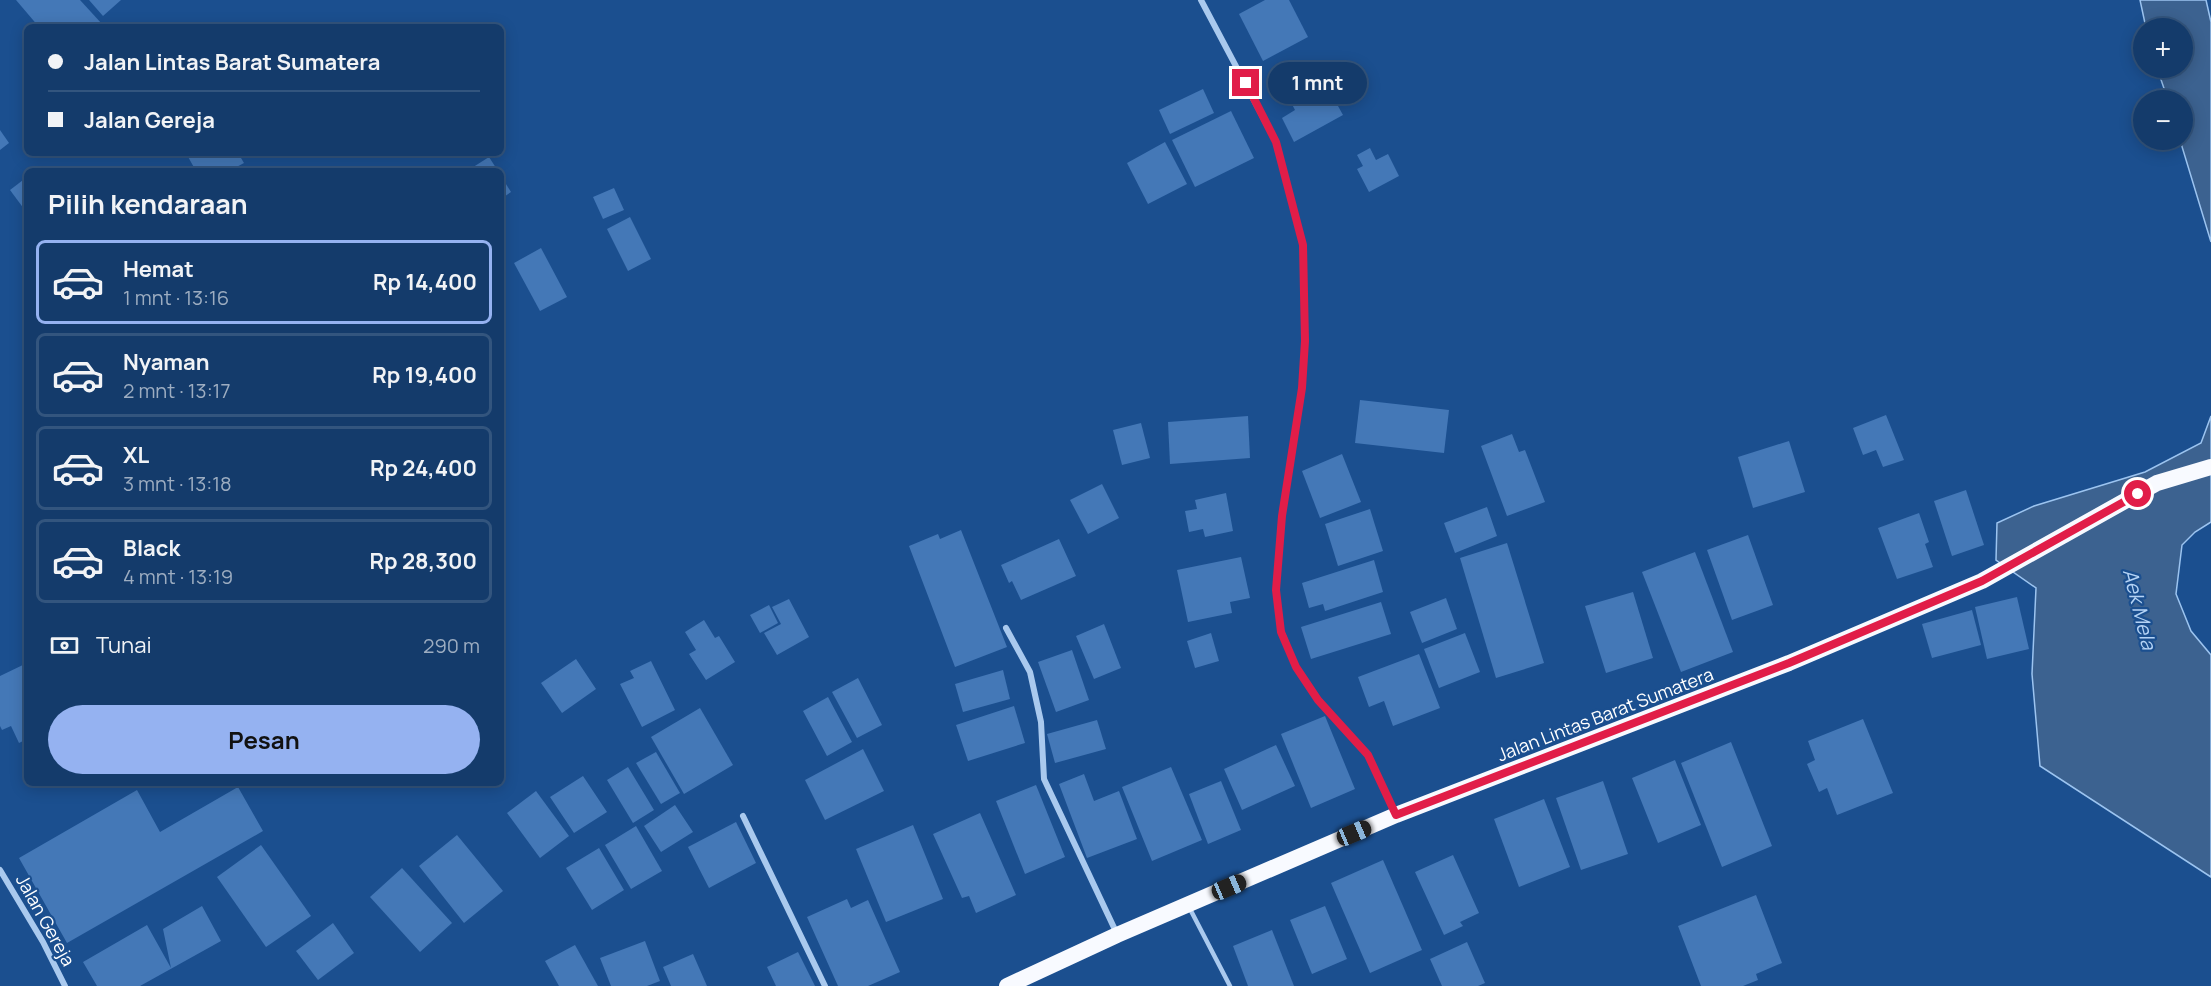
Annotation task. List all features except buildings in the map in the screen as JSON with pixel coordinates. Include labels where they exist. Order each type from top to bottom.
[{"type":"highway","name":"Jalan Lintas Barat Sumatera","points":[[1007,986],[1117,935],[1396,815],[1789,663],[1982,581],[2157,483],[2211,467]]},
{"type":"street","points":[[1201,0],[1276,142],[1303,245],[1305,341],[1302,388],[1282,516],[1276,590],[1281,632],[1296,667],[1318,700],[1368,755],[1396,815]]},
{"type":"street","points":[[1006,628],[1030,672],[1041,722],[1044,779],[1117,935]]},
{"type":"street","points":[[743,816],[825,986]]},
{"type":"street","name":"Jalan Gereja","points":[[0,870],[43,942],[65,986]]},
{"type":"lane","points":[[1188,904],[1230,986]]},
{"type":"water","points":[[2140,0],[2206,0],[2211,22],[2211,242],[2183,150],[2193,150],[2193,90],[2165,90],[2160,78],[2193,78],[2193,18],[2144,18]]},
{"type":"water","name":"Aek Mela","points":[[2211,416],[2211,522],[2195,532],[2182,545],[2176,594],[2191,631],[2211,655],[2211,877],[2040,766],[2032,674],[2036,588],[1996,560],[1997,523],[2034,506],[2145,472],[2201,443]]},
{"type":"route","points":[[1246,83],[1276,142],[1303,245],[1305,341],[1302,388],[1282,516],[1276,590],[1281,632],[1296,667],[1318,700],[1368,755],[1396,815],[1789,663],[1982,581],[2138,494]]}]
